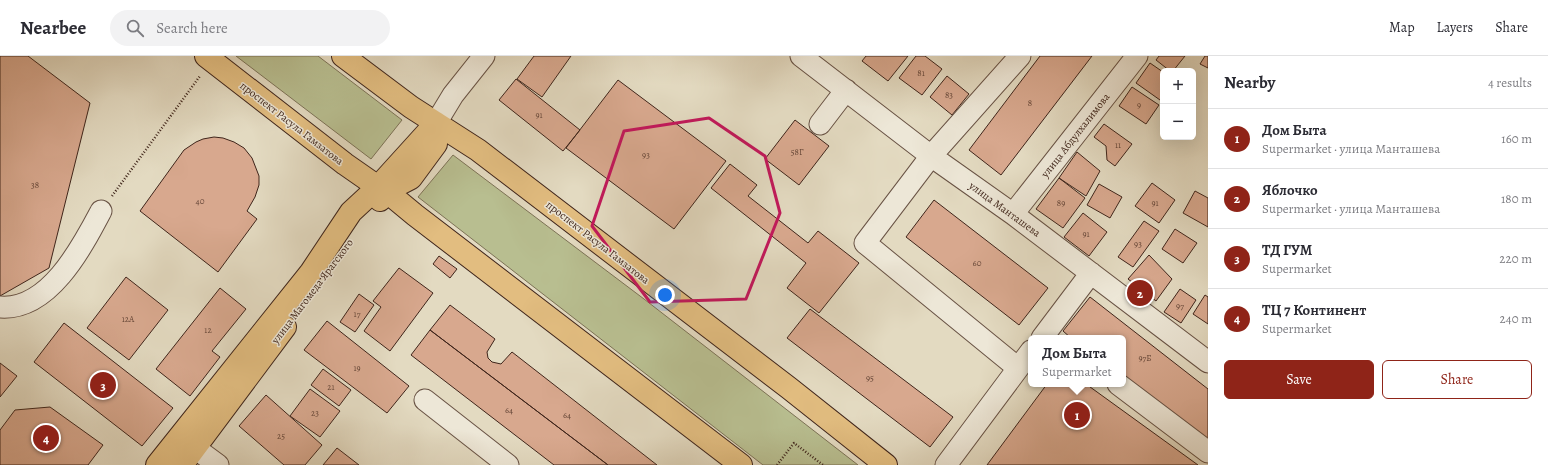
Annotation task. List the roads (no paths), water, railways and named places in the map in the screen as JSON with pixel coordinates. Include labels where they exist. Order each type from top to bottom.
[{"type":"main road","name":"проспект Расула Гамзатова","points":[[343,56],[411,107],[478,150],[789,388],[886,465]]},
{"type":"main road","name":"проспект Расула Гамзатова","points":[[208,58],[344,164],[382,189],[741,465]]},
{"type":"main road","name":"улица Магомеда Ярагского","points":[[157,465],[187,443],[311,272],[351,212],[382,189],[388,164],[412,136],[436,123]]},
{"type":"main road","name":"улица Магомеда Ярагского","points":[[182,465],[187,443]]},
{"type":"street","name":"улица Манташева","points":[[801,56],[931,156],[1013,214],[1208,362]]},
{"type":"street","points":[[1018,368],[865,243],[931,156],[1020,56]]},
{"type":"street","name":"улица Абдулхалимова","points":[[1013,214],[1137,56]]},
{"type":"street","points":[[436,123],[477,59]]},
{"type":"street","points":[[820,124],[846,90]]},
{"type":"street","points":[[0,307],[8,308],[38,298],[63,273],[82,248],[101,211]]},
{"type":"street","points":[[1050,335],[1091,273]]},
{"type":"street","points":[[946,465],[1028,355]]},
{"type":"street","points":[[1122,387],[1208,452]]},
{"type":"street","points":[[425,400],[508,465]]},
{"type":"street","points":[[187,443],[218,465]]},
{"type":"place","name":"Яблочко","points":[[1140,293]]},
{"type":"place","name":"ТД ГУМ","points":[[103,385]]},
{"type":"place","name":"Дом Быта","points":[[1077,415]]},
{"type":"place","name":"ТЦ 7 Континент","points":[[46,438]]}]
